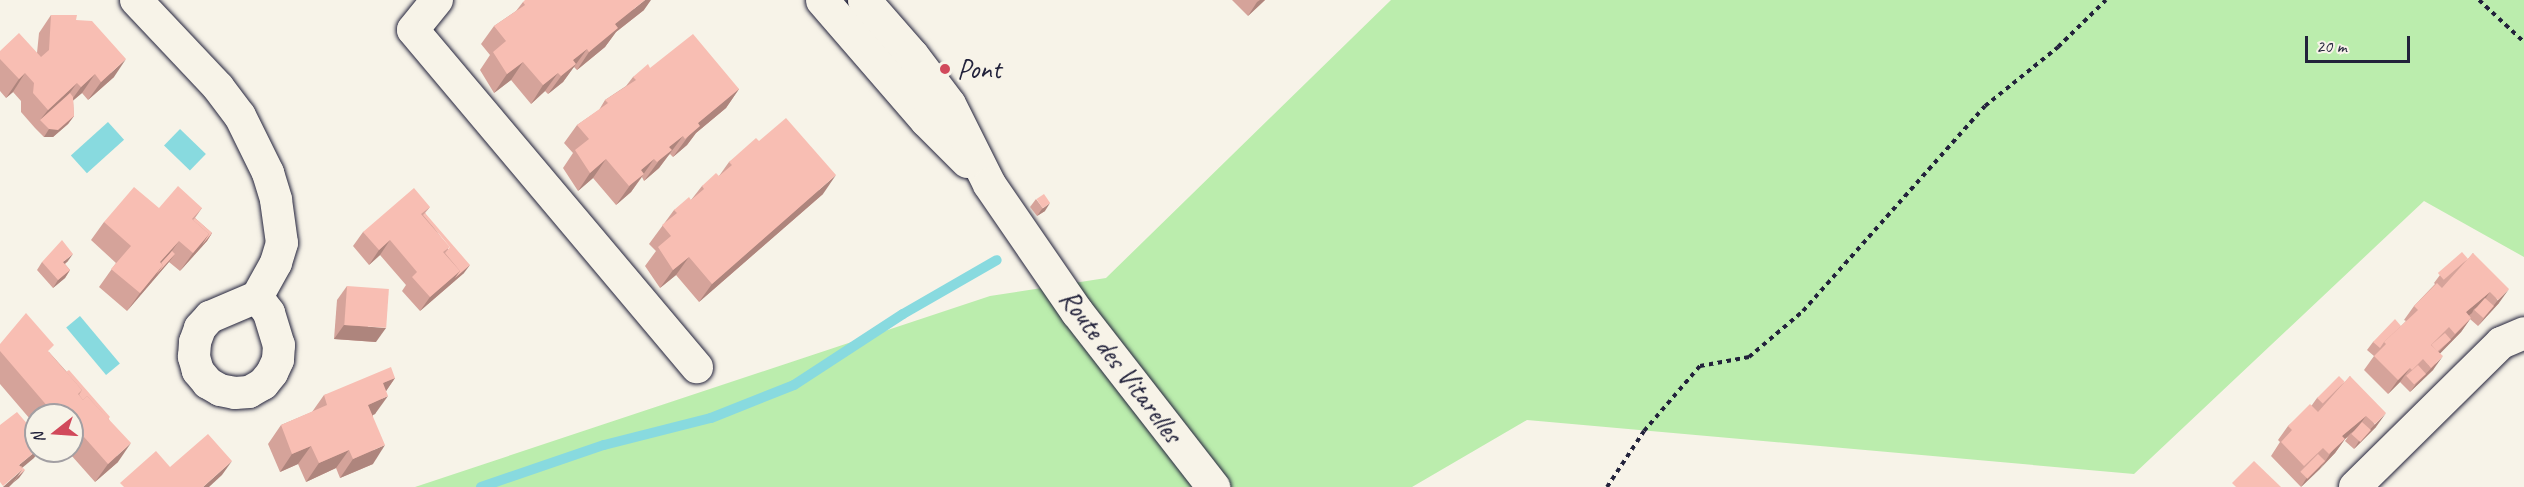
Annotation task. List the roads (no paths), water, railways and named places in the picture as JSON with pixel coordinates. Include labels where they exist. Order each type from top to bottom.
[{"type":"main road","points":[[822,0],[926,120],[989,184]]},
{"type":"main road","points":[[864,0],[912,55],[949,104],[989,184]]},
{"type":"main road","name":"Route des Vitarelles","points":[[989,184],[1077,312],[1213,487]]},
{"type":"street","points":[[136,0],[218,87],[240,116],[268,173],[276,200],[282,243],[276,263],[257,297]]},
{"type":"street","points":[[437,0],[413,30],[696,367]]},
{"type":"street","points":[[2355,487],[2501,343],[2524,333]]},
{"type":"water","points":[[108,122],[124,140],[87,173],[71,155]]},
{"type":"water","points":[[180,129],[206,154],[190,171],[164,146]]},
{"type":"water","points":[[80,316],[120,363],[106,375],[66,328]]},
{"type":"waterway","points":[[481,487],[604,445],[711,418],[794,385],[903,314],[997,260]]},
{"type":"place","name":"Pont","points":[[945,69]]}]
